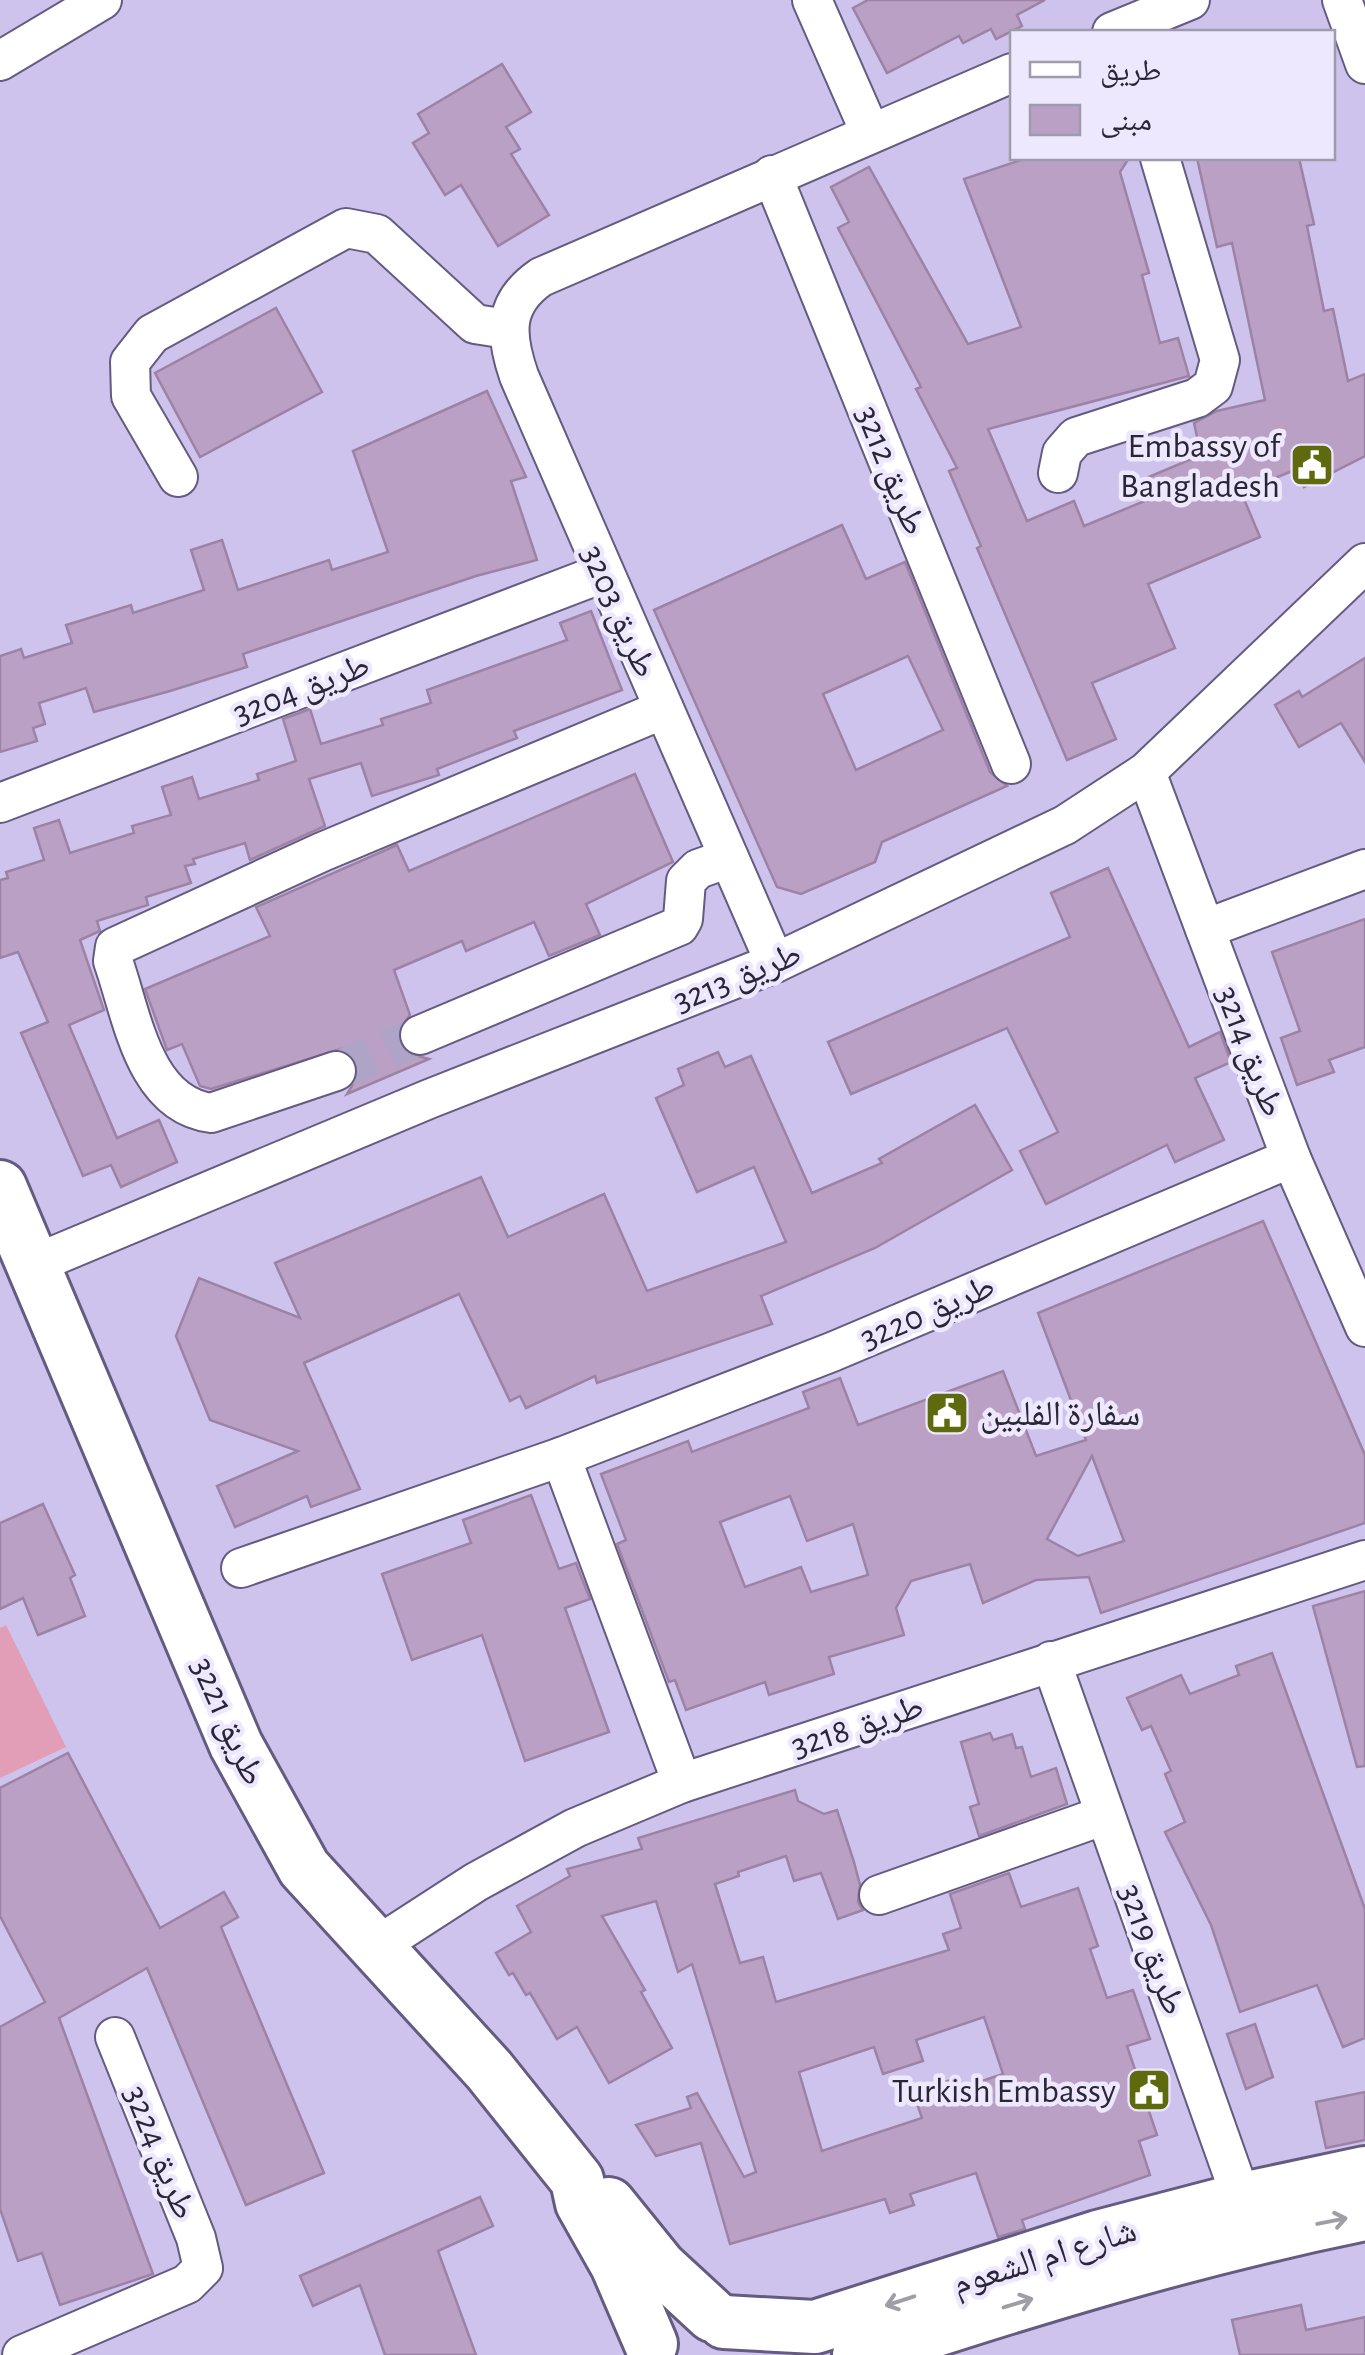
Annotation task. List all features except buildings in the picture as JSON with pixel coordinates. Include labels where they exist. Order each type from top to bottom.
[{"type":"street","points":[[0,61],[102,0]]},
{"type":"street","points":[[812,0],[870,132]]},
{"type":"street","points":[[1121,30],[1190,0]]},
{"type":"street","points":[[1342,0],[1365,64]]},
{"type":"street","points":[[178,477],[131,396],[130,362],[152,334],[346,228],[377,234],[476,324],[507,329],[519,295],[554,271],[1010,74]]},
{"type":"street","points":[[1058,473],[1062,453],[1076,437],[1198,398],[1218,378],[1220,360],[1161,160]]},
{"type":"street","name":"طريق 3212","points":[[772,175],[1011,764]]},
{"type":"street","name":"طريق 3203","points":[[507,329],[518,376],[774,963]]},
{"type":"street","name":"طريق 3213","points":[[32,1265],[430,1099],[774,963],[1065,825],[1146,772],[1365,562]]},
{"type":"street","name":"طريق 3204","points":[[0,802],[603,573]]},
{"type":"street","points":[[336,1071],[211,1113],[195,1111],[153,1076],[113,961],[115,947],[322,852],[664,708]]},
{"type":"street","name":"طريق 3214","points":[[1146,772],[1292,1158],[1365,1326]]},
{"type":"street","points":[[420,1035],[678,926],[684,918],[682,895],[686,880],[698,869],[728,858]]},
{"type":"street","points":[[1205,929],[1365,869]]},
{"type":"street","name":"طريق 3220","points":[[241,1568],[560,1458],[832,1352],[1292,1158]]},
{"type":"street","name":"طريق 3221","points":[[0,1187],[236,1744],[304,1868],[489,2070],[577,2180],[582,2202],[617,2265],[648,2351]]},
{"type":"street","points":[[560,1458],[682,1783]]},
{"type":"street","name":"طريق 3218","points":[[374,1948],[476,1882],[575,1828],[682,1783],[1365,1560]]},
{"type":"street","name":"طريق 3219","points":[[1051,1661],[1248,2218]]},
{"type":"street","points":[[879,1895],[1106,1815]]},
{"type":"street","name":"طريق 3224","points":[[22,2355],[186,2284],[203,2268],[196,2238],[115,2037]]},
{"type":"street","name":"شارع ام الشعوم","points":[[859,2355],[1117,2272],[1365,2173]]},
{"type":"street","name":"طريق 3221","points":[[577,2180],[599,2190],[660,2266],[726,2331]]},
{"type":"street","name":"شارع ام الشعوم","points":[[648,2351],[671,2320],[691,2313],[726,2331],[815,2327],[1098,2237],[1248,2218],[1365,2214]]},
{"type":"shaded area","points":[[6,1625],[66,1747],[0,1778],[0,1628]]},
{"type":"tunnel","points":[[336,1071],[420,1035]]},
{"type":"place","name":"Embassy of Bangladesh","points":[[1312,465]]},
{"type":"place","name":"سفارة الفلبين","points":[[947,1413]]},
{"type":"place","name":"Turkish Embassy","points":[[1149,2090]]}]
